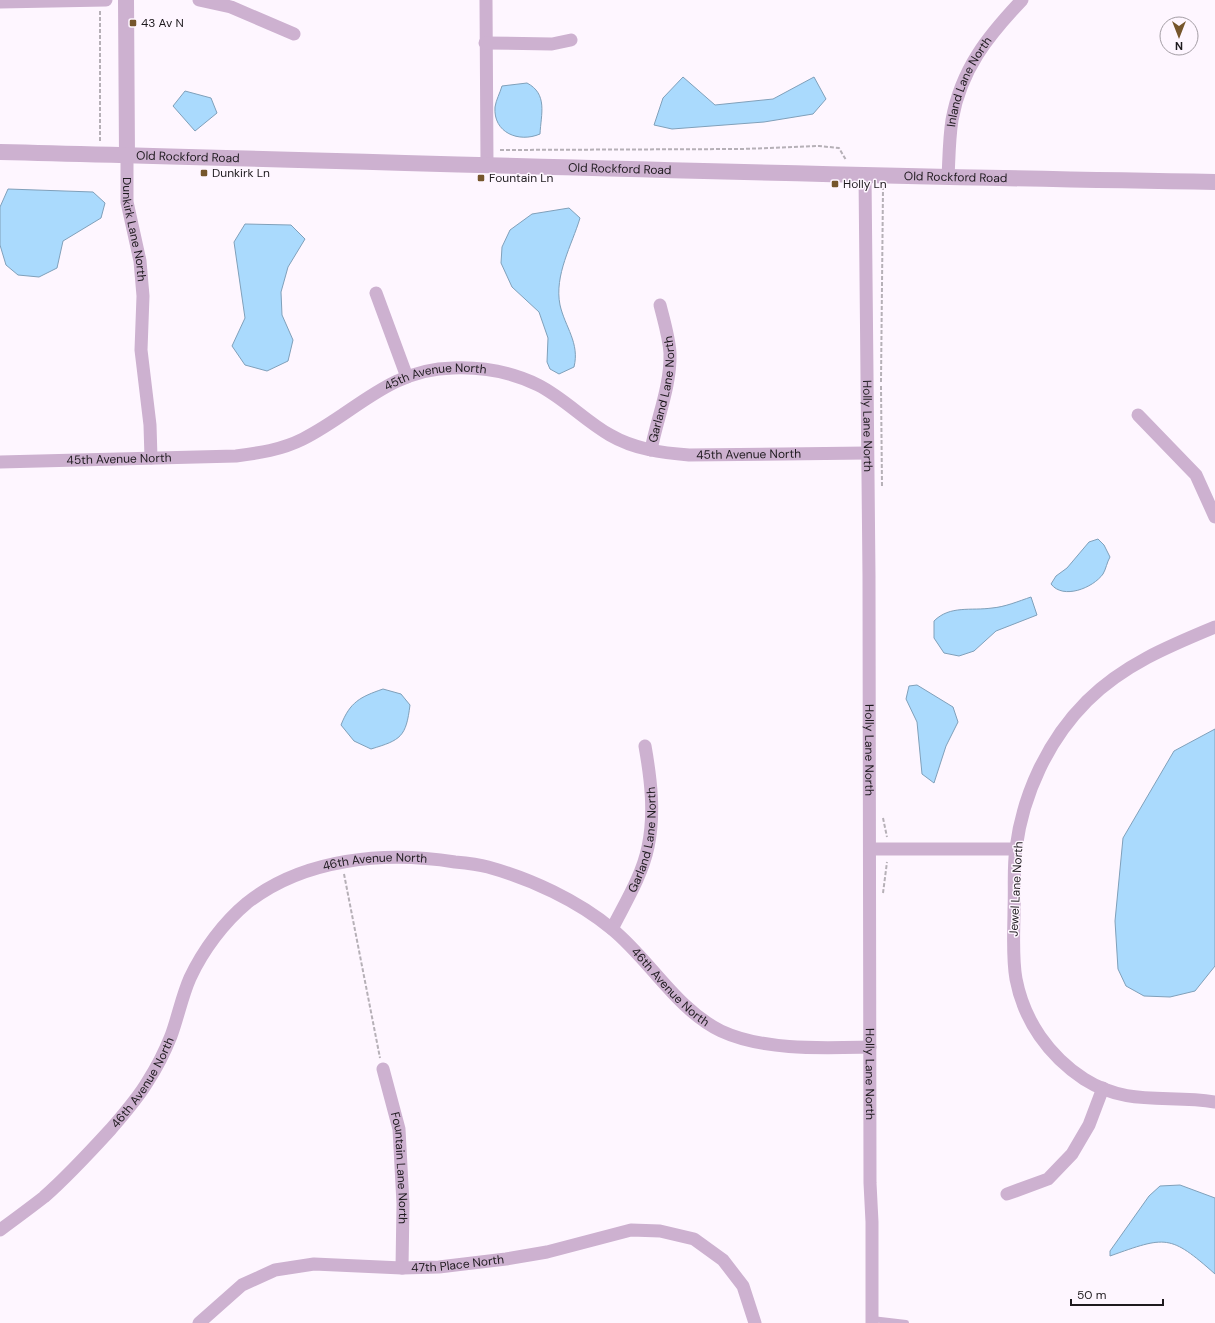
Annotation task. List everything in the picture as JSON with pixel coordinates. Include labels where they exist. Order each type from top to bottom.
[{"type":"street","points":[[0,2],[106,0]]},
{"type":"street","name":"Dunkirk Lane North","points":[[126,0],[127,202],[140,261],[143,296],[141,350],[150,425],[151,458]]},
{"type":"street","points":[[199,0],[231,7],[294,34]]},
{"type":"street","points":[[486,0],[485,43],[487,157]]},
{"type":"street","name":"Inland Lane North","points":[[948,178],[952,120],[962,84],[974,58],[984,43],[1022,0]]},
{"type":"street","points":[[485,43],[552,44],[571,40]]},
{"type":"street","name":"Old Rockford Road","points":[[0,152],[127,147],[487,157],[865,176],[1215,182]]},
{"type":"street","name":"Holly Lane North","points":[[865,176],[872,1321]]},
{"type":"street","points":[[376,293],[407,377]]},
{"type":"street","name":"Garland Lane North","points":[[651,450],[668,379],[670,354],[667,329],[660,305]]},
{"type":"street","name":"45th Avenue North","points":[[0,462],[236,456],[259,453],[281,448],[323,428],[368,396],[407,377],[422,372],[452,368],[482,369],[511,375],[539,386],[610,435],[636,446],[651,450],[689,455],[867,453]]},
{"type":"street","points":[[1138,415],[1196,475],[1215,517]]},
{"type":"street","name":"Jewel Lane North","points":[[1103,1088],[1085,1080],[1048,1048],[1034,1027],[1022,1003],[1016,978],[1014,953],[1016,849],[1024,812],[1039,770],[1048,752],[1088,701],[1138,662],[1165,648],[1215,627]]},
{"type":"street","name":"Garland Lane North","points":[[612,929],[637,880],[648,848],[652,809],[650,777],[645,746]]},
{"type":"street","points":[[870,849],[1016,849]]},
{"type":"street","name":"46th Avenue North","points":[[0,1230],[45,1196],[86,1157],[122,1116],[148,1081],[170,1038],[190,978],[207,947],[226,924],[245,904],[272,885],[303,872],[342,863],[376,858],[428,858],[486,866],[534,884],[575,904],[612,929],[692,1013],[722,1031],[759,1042],[787,1046],[870,1047]]},
{"type":"street","name":"Fountain Lane North","points":[[383,1069],[399,1129],[403,1204],[402,1268]]},
{"type":"street","points":[[1007,1194],[1048,1179],[1072,1154],[1089,1125],[1103,1088],[1127,1096],[1147,1099],[1202,1100],[1215,1102]]},
{"type":"street","name":"47th Place North","points":[[199,1323],[242,1285],[275,1270],[314,1264],[402,1268],[439,1267],[506,1259],[547,1252],[631,1230],[660,1231],[694,1239],[723,1260],[743,1286],[755,1323]]},
{"type":"lane","points":[[872,1321],[906,1323]]},
{"type":"path","points":[[100,0],[100,141],[127,147]]},
{"type":"path","points":[[487,157],[819,146],[839,148],[846,162],[851,164]]},
{"type":"path","points":[[342,863],[362,973],[383,1069]]},
{"type":"water","points":[[683,77],[715,105],[773,99],[814,77],[826,99],[813,114],[764,122],[672,129],[654,125],[663,98]]},
{"type":"water","points":[[527,83],[534,88],[541,99],[542,112],[540,134],[524,137],[516,136],[509,134],[498,123],[495,116],[495,107],[502,86]]},
{"type":"water","points":[[185,91],[211,98],[217,113],[195,131],[173,106]]},
{"type":"water","points":[[8,189],[93,192],[105,203],[101,218],[63,241],[57,268],[39,277],[18,275],[6,265],[0,245],[0,207]]},
{"type":"water","points":[[569,208],[580,218],[565,260],[559,283],[559,294],[562,313],[574,343],[575,358],[574,367],[559,374],[550,369],[547,362],[548,338],[539,312],[512,287],[501,263],[502,247],[510,230],[532,214]]},
{"type":"water","points":[[245,224],[291,225],[305,239],[288,267],[281,292],[282,315],[293,340],[288,361],[267,371],[245,365],[232,346],[245,318],[234,242]]},
{"type":"water","points":[[1098,539],[1104,545],[1110,557],[1103,574],[1085,588],[1070,592],[1056,589],[1051,584],[1056,576],[1067,568],[1089,542]]},
{"type":"water","points":[[1031,597],[1037,615],[996,631],[974,651],[959,656],[944,653],[934,638],[934,621],[947,613],[961,610],[997,607],[1012,604]]},
{"type":"water","points":[[917,685],[953,707],[958,722],[946,746],[934,783],[922,774],[917,722],[906,699],[909,686]]},
{"type":"water","points":[[383,689],[401,694],[410,705],[408,716],[404,731],[400,736],[389,743],[371,749],[354,741],[341,725],[348,711],[357,701]]},
{"type":"water","points":[[1215,729],[1215,966],[1195,991],[1170,997],[1144,996],[1126,986],[1118,969],[1115,921],[1123,838],[1174,751]]},
{"type":"water","points":[[1180,1185],[1215,1198],[1215,1274],[1200,1261],[1177,1245],[1167,1242],[1156,1242],[1110,1256],[1110,1251],[1149,1196],[1160,1186]]},
{"type":"place","name":"43 Av N","points":[[133,23]]},
{"type":"place","name":"Dunkirk Ln","points":[[204,173]]},
{"type":"place","name":"Fountain Ln","points":[[481,178]]},
{"type":"place","name":"Holly Ln","points":[[835,184]]}]
